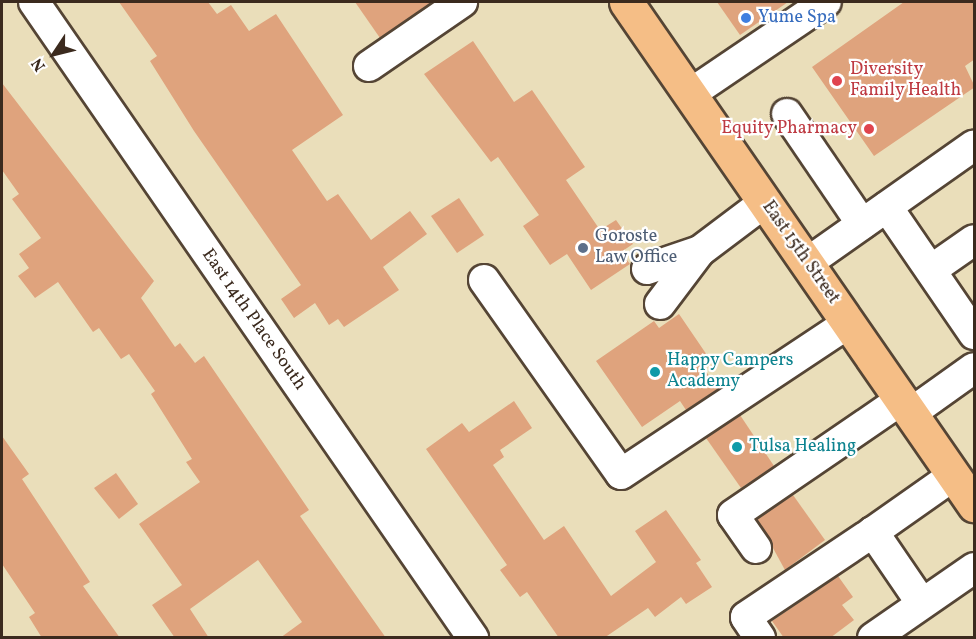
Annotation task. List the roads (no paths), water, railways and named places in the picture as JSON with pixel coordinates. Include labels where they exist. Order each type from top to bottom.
[{"type":"main road","name":"East 15th Street","points":[[626,2],[975,505]]},
{"type":"street","name":"East 14th Place South","points":[[34,2],[473,638]]},
{"type":"street","points":[[369,66],[462,2]]},
{"type":"street","points":[[690,94],[826,2]]},
{"type":"street","points":[[787,114],[862,224]]},
{"type":"street","points":[[807,263],[975,145]]},
{"type":"street","points":[[660,304],[700,251],[765,202]]},
{"type":"street","points":[[887,207],[975,334]]},
{"type":"street","points":[[931,270],[975,240]]},
{"type":"street","points":[[647,269],[700,251]]},
{"type":"street","points":[[484,280],[621,474],[848,323]]},
{"type":"street","points":[[756,548],[733,515],[906,406],[975,368]]},
{"type":"street","points":[[760,638],[746,617],[954,475]]},
{"type":"street","points":[[873,532],[914,592]]},
{"type":"street","points":[[873,638],[975,568]]},
{"type":"place","name":"Yume Spa","points":[[746,18]]},
{"type":"place","name":"Diversity Family Health","points":[[837,81]]},
{"type":"place","name":"Equity Pharmacy","points":[[869,129]]},
{"type":"place","name":"Goroste Law Office","points":[[583,248]]},
{"type":"place","name":"Happy Campers Academy","points":[[655,372]]},
{"type":"place","name":"Tulsa Healing","points":[[737,447]]}]
